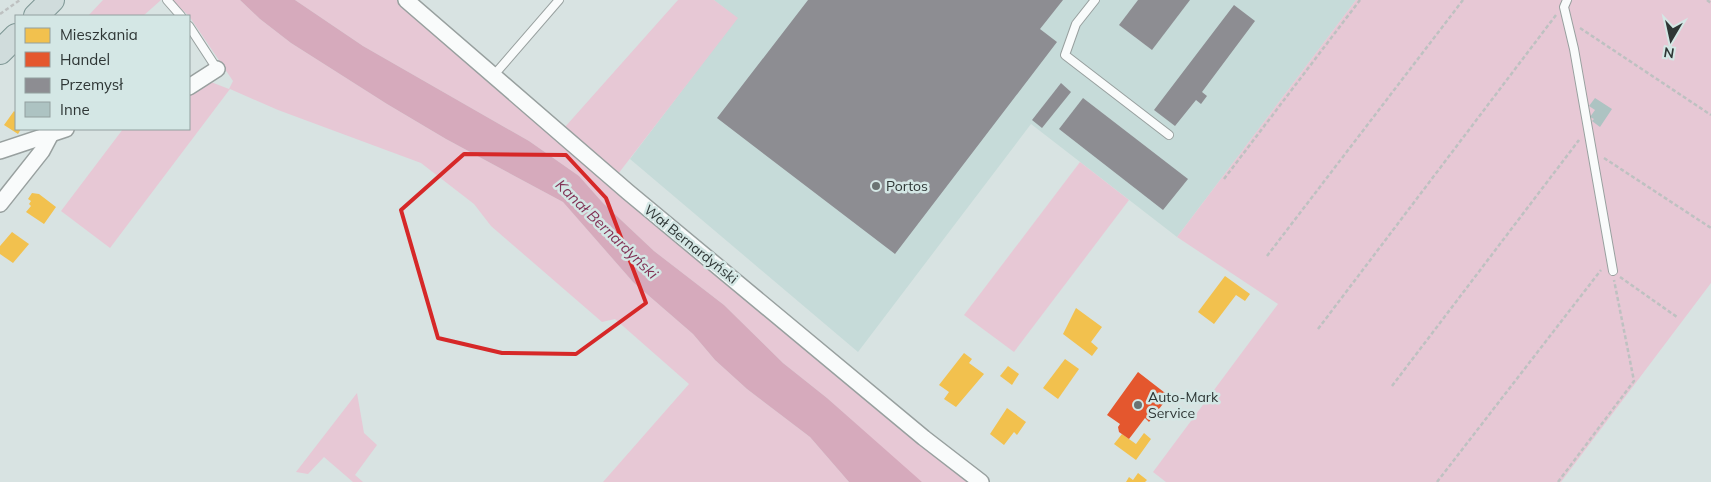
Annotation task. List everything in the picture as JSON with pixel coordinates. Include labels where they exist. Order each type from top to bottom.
[{"type":"main road","points":[[37,15],[52,0]]},
{"type":"main road","points":[[0,52],[15,37]]},
{"type":"street","name":"Wał Bernardyński","points":[[406,0],[628,192],[929,442],[981,482]]},
{"type":"street","points":[[190,86],[217,69]]},
{"type":"street","points":[[0,151],[63,130]]},
{"type":"street","points":[[0,204],[42,150],[51,134]]},
{"type":"lane","points":[[167,0],[180,15]]},
{"type":"lane","points":[[494,76],[559,0]]},
{"type":"lane","points":[[1095,0],[1076,24],[1065,55],[1169,135]]},
{"type":"lane","points":[[1565,3],[1566,19],[1613,272]]},
{"type":"lane","points":[[190,28],[217,69]]},
{"type":"path","points":[[0,14],[20,0]]},
{"type":"path","points":[[1224,180],[1360,0]]},
{"type":"path","points":[[1267,256],[1463,0]]},
{"type":"path","points":[[1707,0],[1711,3]]},
{"type":"path","points":[[1318,329],[1565,3]]},
{"type":"path","points":[[1566,19],[1711,115]]},
{"type":"path","points":[[1392,386],[1587,129]]},
{"type":"path","points":[[1590,149],[1711,228]]},
{"type":"path","points":[[1437,482],[1610,258]]},
{"type":"path","points":[[1613,272],[1677,317]]},
{"type":"path","points":[[1558,482],[1634,381],[1613,272]]},
{"type":"highlighted area","points":[[464,154],[566,155],[606,198],[646,303],[576,354],[502,353],[438,338],[401,210]]},
{"type":"shaded area","points":[[103,0],[161,0],[144,15],[89,15]]},
{"type":"shaded area","points":[[172,0],[240,0],[260,19],[291,43],[387,104],[446,139],[563,202],[633,282],[693,334],[715,360],[747,389],[810,437],[849,482],[603,482],[689,384],[615,319],[602,322],[491,226],[474,204],[421,163],[278,110],[230,89],[110,248],[61,211],[122,130],[190,130],[190,92],[211,82],[229,89],[233,81],[190,15]]},
{"type":"shaded area","points":[[295,0],[397,0],[532,117],[970,482],[922,482],[827,398],[783,363],[724,305],[654,251],[603,203],[579,176],[529,141],[363,46]]},
{"type":"shaded area","points":[[678,0],[714,0],[738,18],[618,174],[565,127]]},
{"type":"shaded area","points":[[714,0],[1356,0],[1177,237],[1031,124],[858,352],[630,159],[737,18]]},
{"type":"shaded area","points":[[1356,0],[1711,0],[1711,283],[1561,482],[1166,482],[1153,472],[1278,304],[1177,237]]},
{"type":"shaded area","points":[[1080,162],[1129,200],[1014,352],[964,315]]},
{"type":"shaded area","points":[[357,393],[364,433],[377,445],[355,475],[363,482],[353,482],[324,457],[308,474],[296,472]]},
{"type":"water","name":"Kanał Bernardyński","points":[[240,0],[295,0],[363,46],[529,141],[579,176],[603,203],[654,251],[724,305],[783,363],[827,398],[922,482],[849,482],[810,437],[747,389],[715,360],[693,334],[633,282],[563,202],[446,139],[387,104],[291,43],[260,19]]},
{"type":"building: Mieszkania","points":[[14,111],[15,130],[20,130],[18,134],[4,125]]},
{"type":"building: Mieszkania","points":[[32,193],[39,194],[56,207],[44,224],[26,212],[31,206],[29,204],[31,201],[28,199]]},
{"type":"building: Mieszkania","points":[[12,232],[29,244],[13,263],[0,254],[0,246]]},
{"type":"building: Mieszkania","points":[[1225,276],[1250,294],[1245,301],[1236,295],[1214,324],[1198,312]]},
{"type":"building: Mieszkania","points":[[1076,308],[1102,327],[1091,342],[1098,348],[1092,356],[1063,334]]},
{"type":"building: Mieszkania","points":[[964,353],[972,359],[969,363],[984,374],[956,407],[944,399],[949,392],[939,385]]},
{"type":"building: Mieszkania","points":[[1065,359],[1079,369],[1058,399],[1043,388]]},
{"type":"building: Mieszkania","points":[[1008,366],[1019,374],[1012,385],[1000,376]]},
{"type":"building: Mieszkania","points":[[1007,408],[1026,422],[1017,435],[1014,432],[1004,445],[990,434]]},
{"type":"building: Mieszkania","points":[[1144,433],[1151,439],[1136,460],[1114,444],[1122,434],[1136,444]]},
{"type":"building: Mieszkania","points":[[1138,473],[1147,480],[1145,482],[1126,482],[1129,477],[1133,480]]},
{"type":"building: Handel","name":"Auto-Mark Service","points":[[1138,372],[1169,396],[1149,422],[1145,418],[1129,439],[1119,432],[1118,427],[1120,424],[1107,415]]},
{"type":"building: Przemysł","name":"Portos","points":[[808,0],[1063,0],[1040,29],[1057,42],[895,254],[717,118]]},
{"type":"building: Przemysł","points":[[1138,0],[1190,0],[1152,50],[1119,25]]},
{"type":"building: Przemysł","points":[[1234,5],[1255,21],[1202,92],[1207,96],[1201,104],[1196,100],[1175,126],[1154,110]]},
{"type":"building: Przemysł","points":[[1061,83],[1071,92],[1042,128],[1032,120]]},
{"type":"building: Przemysł","points":[[1083,98],[1188,179],[1163,210],[1059,129]]},
{"type":"building: Inne","points":[[1595,98],[1612,109],[1600,127],[1590,117],[1595,110],[1589,106]]},
{"type":"place","name":"Portos","points":[[876,186]]},
{"type":"place","name":"Auto-Mark Service","points":[[1138,405]]}]
